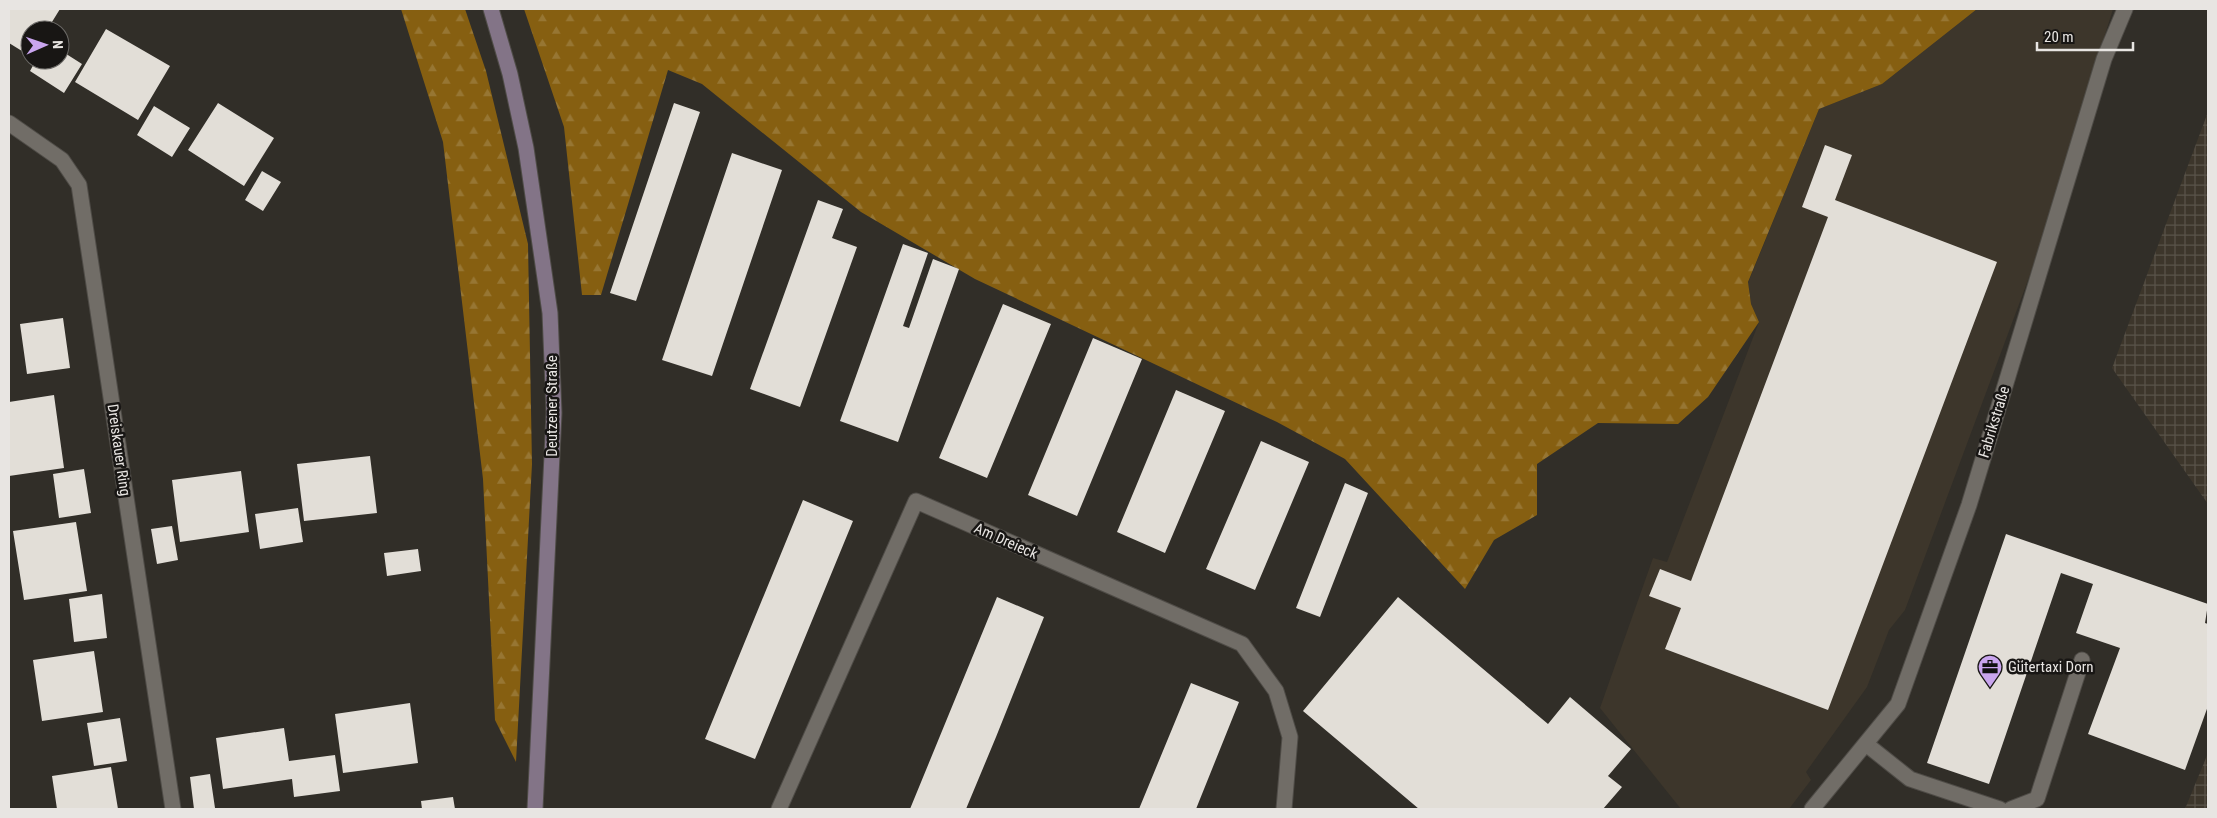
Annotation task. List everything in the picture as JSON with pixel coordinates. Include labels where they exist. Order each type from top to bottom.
[{"type":"main road","name":"Deutzener Straße","points":[[491,9],[510,74],[526,148],[550,313],[553,422],[535,809]]},
{"type":"street","name":"Fabrikstraße","points":[[1812,809],[1898,704],[1969,504],[2104,59],[2125,9]]},
{"type":"street","name":"Dreiskauer Ring","points":[[9,123],[62,160],[79,185],[173,809]]},
{"type":"street","name":"Am Dreieck","points":[[778,809],[916,501],[1242,644],[1276,691],[1290,737],[1284,809]]},
{"type":"street","points":[[2011,809],[2036,799],[2082,660]]},
{"type":"street","points":[[1866,744],[1910,779],[2000,809]]},
{"type":"shaded area","points":[[1977,9],[2113,9],[2031,272],[1905,610],[1889,630],[1867,687],[1806,772],[1811,780],[1789,809],[1681,809],[1600,708],[1653,558],[1667,562],[1759,322],[1751,304],[1748,283],[1819,109],[1882,84]]},
{"type":"shaded area","points":[[2208,112],[2208,504],[2112,368]]},
{"type":"shaded area","points":[[2208,753],[2208,809],[2185,809]]},
{"type":"green space","points":[[401,9],[465,9],[486,71],[528,244],[532,464],[516,762],[495,720],[483,479],[443,142]]},
{"type":"green space","points":[[524,9],[1977,9],[1882,84],[1819,109],[1748,282],[1751,304],[1759,322],[1708,397],[1678,424],[1598,423],[1537,464],[1537,515],[1494,540],[1465,589],[1345,459],[1277,422],[975,279],[861,212],[702,84],[668,70],[601,295],[582,295],[564,127]]},
{"type":"building","points":[[9,9],[60,9],[53,20],[20,20],[20,50],[9,43]]},
{"type":"building","points":[[106,29],[170,66],[138,120],[75,82]]},
{"type":"building","points":[[70,56],[82,64],[64,93],[30,71],[70,70]]},
{"type":"building","points":[[218,103],[274,138],[244,186],[188,150]]},
{"type":"building","points":[[674,103],[700,112],[636,301],[610,293]]},
{"type":"building","points":[[154,106],[190,128],[172,157],[137,135]]},
{"type":"building","points":[[1825,145],[1852,155],[1835,200],[1997,262],[1828,710],[1665,649],[1681,608],[1649,596],[1660,569],[1691,581],[1828,217],[1802,207]]},
{"type":"building","points":[[732,153],[782,170],[712,376],[662,360]]},
{"type":"building","points":[[262,171],[281,182],[263,211],[245,200]]},
{"type":"building","points":[[818,200],[843,209],[832,238],[857,247],[800,407],[750,389]]},
{"type":"building","points":[[903,244],[928,253],[903,326],[909,328],[933,259],[959,269],[898,442],[840,421]]},
{"type":"building","points":[[1003,304],[1051,324],[987,478],[939,458]]},
{"type":"building","points":[[63,318],[70,368],[27,374],[20,324]]},
{"type":"building","points":[[1093,338],[1142,359],[1077,516],[1028,495]]},
{"type":"building","points":[[1176,390],[1225,411],[1165,553],[1117,532]]},
{"type":"building","points":[[54,395],[64,468],[9,476],[9,402]]},
{"type":"building","points":[[1261,441],[1309,462],[1255,590],[1206,569]]},
{"type":"building","points":[[370,456],[377,513],[304,521],[297,464]]},
{"type":"building","points":[[84,469],[91,513],[59,518],[53,474]]},
{"type":"building","points":[[241,471],[249,532],[180,542],[172,480]]},
{"type":"building","points":[[1345,483],[1368,493],[1320,617],[1296,608]]},
{"type":"building","points":[[803,500],[853,521],[755,759],[705,739]]},
{"type":"building","points":[[298,508],[303,542],[260,549],[255,514]]},
{"type":"building","points":[[76,522],[87,591],[24,600],[13,531]]},
{"type":"building","points":[[172,526],[178,560],[157,564],[151,529]]},
{"type":"building","points":[[2006,534],[2208,604],[2205,623],[2208,624],[2208,706],[2185,770],[2088,734],[2120,648],[2076,633],[2093,584],[2061,573],[1989,784],[1927,763]]},
{"type":"building","points":[[418,549],[421,571],[387,576],[384,553]]},
{"type":"building","points":[[102,594],[107,638],[74,642],[69,599]]},
{"type":"building","points":[[997,597],[1044,617],[996,737],[966,809],[910,809]]},
{"type":"building","points":[[1398,597],[1548,724],[1570,697],[1631,749],[1608,776],[1622,787],[1603,809],[1419,809],[1303,711]]},
{"type":"building","points":[[94,651],[103,712],[42,721],[33,660]]},
{"type":"building","points":[[1191,683],[1239,702],[1196,809],[1139,809]]},
{"type":"building","points":[[410,703],[418,763],[343,773],[335,714]]},
{"type":"building","points":[[120,718],[127,761],[94,766],[87,723]]},
{"type":"building","points":[[284,728],[289,761],[335,755],[340,791],[294,797],[292,779],[223,789],[216,738]]},
{"type":"building","points":[[111,767],[118,809],[57,809],[52,776]]},
{"type":"building","points":[[210,774],[215,808],[194,809],[190,777]]},
{"type":"building","points":[[453,797],[455,809],[422,809],[421,801]]},
{"type":"place","name":"Gütertaxi Dorn","points":[[1990,688]]}]
